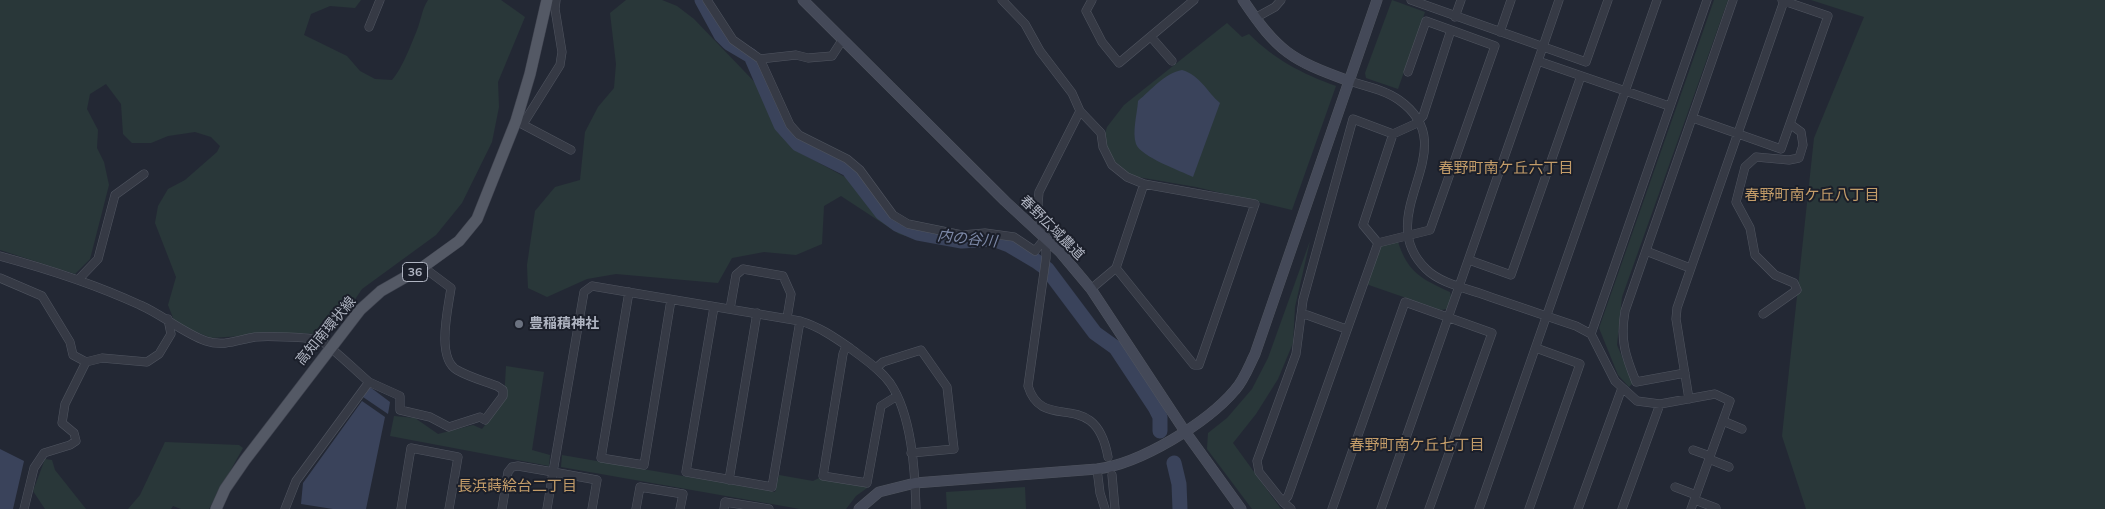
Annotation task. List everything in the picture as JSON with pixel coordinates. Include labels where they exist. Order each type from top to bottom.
[{"type":"main road","name":"高知南環状線","points":[[216,509],[225,489],[245,460],[360,310],[381,292],[423,267],[459,242],[477,219],[519,122],[547,0]]},
{"type":"street","points":[[369,27],[380,0]]},
{"type":"street","points":[[556,0],[555,9],[562,52],[560,65],[552,81],[519,122],[571,150]]},
{"type":"street","points":[[707,0],[733,40],[760,59],[790,125],[799,135],[846,159],[860,170],[893,215],[908,224],[962,235],[985,233],[1014,237],[1035,251],[1046,237]]},
{"type":"street","name":"春野広域農道","points":[[803,0],[1005,200],[1046,237],[1091,289],[1184,430],[1241,509]]},
{"type":"street","points":[[1002,0],[1025,24],[1040,51],[1072,93],[1080,111],[1101,133],[1103,148],[1112,165],[1127,177],[1144,184],[1255,204],[1199,365],[1194,365],[1116,268]]},
{"type":"street","points":[[1092,0],[1086,11],[1102,42],[1119,63],[1194,0]]},
{"type":"street","points":[[1243,0],[1270,38],[1287,54],[1312,68],[1393,97],[1419,119],[1424,137],[1425,156],[1408,208],[1407,235],[1414,253],[1426,270],[1434,276],[1547,316],[1591,334],[1616,381],[1637,401],[1660,404],[1715,394],[1730,401],[1691,509]]},
{"type":"street","points":[[1255,18],[1275,7],[1281,0]]},
{"type":"street","points":[[859,509],[879,492],[915,483],[1097,469],[1125,463],[1141,456],[1184,430],[1219,406],[1236,390],[1246,374],[1377,0]]},
{"type":"street","points":[[1412,0],[1455,17],[1586,62],[1608,0]]},
{"type":"street","points":[[1455,17],[1461,0]]},
{"type":"street","points":[[1500,32],[1511,0]]},
{"type":"street","points":[[1381,509],[1559,0]]},
{"type":"street","points":[[1479,509],[1657,0]]},
{"type":"street","points":[[1591,334],[1707,0]]},
{"type":"street","points":[[1685,373],[1636,382],[1623,350],[1622,329],[1625,310],[1733,0]]},
{"type":"street","points":[[1689,399],[1676,319],[1677,308],[1738,134],[1783,0],[1828,16],[1781,149],[1738,134],[1693,118]]},
{"type":"street","points":[[1378,243],[1430,230],[1495,46],[1426,21],[1408,72]]},
{"type":"street","points":[[1291,509],[1259,472],[1257,461],[1296,354],[1303,300],[1353,119],[1393,134],[1415,124],[1423,116],[1451,30]]},
{"type":"street","points":[[1151,37],[1172,61]]},
{"type":"street","points":[[760,59],[796,55],[808,58],[832,56],[843,39]]},
{"type":"street","points":[[1538,61],[1669,106]]},
{"type":"street","points":[[1469,260],[1511,275],[1581,76]]},
{"type":"street","points":[[1080,111],[1039,192],[1041,227],[1046,237],[1046,258],[1028,386],[1031,396],[1047,409],[1080,414],[1091,420],[1101,431],[1108,458]]},
{"type":"street","points":[[1763,314],[1797,290],[1794,283],[1775,275],[1755,255],[1750,228],[1736,202],[1745,167],[1756,156],[1789,160],[1800,158],[1804,145],[1801,132],[1790,124]]},
{"type":"street","points":[[1378,243],[1363,225],[1393,134]]},
{"type":"street","points":[[78,280],[98,259],[114,195],[144,174]]},
{"type":"street","points":[[1091,289],[1116,268],[1144,184]]},
{"type":"street","points":[[1283,502],[1288,496],[1378,243]]},
{"type":"street","points":[[1646,251],[1690,268]]},
{"type":"street","points":[[0,256],[78,280],[139,304],[168,319],[193,336],[209,342],[228,344],[255,337],[320,340],[369,382],[400,396],[400,410],[430,417],[449,428],[480,417],[485,420],[503,396],[503,390],[498,386],[457,370],[446,358],[445,347],[451,288],[423,267]]},
{"type":"street","points":[[730,309],[736,275],[743,269],[783,276],[791,294],[787,318]]},
{"type":"street","points":[[0,278],[42,296],[70,342],[73,355],[86,362],[102,358],[147,362],[159,354],[171,334],[168,319]]},
{"type":"street","points":[[547,509],[584,292],[592,286],[800,321],[814,325],[846,346],[876,368],[890,383],[897,396],[905,418],[911,453],[916,509]]},
{"type":"street","points":[[628,292],[600,458],[644,464],[670,300]]},
{"type":"street","points":[[1332,509],[1405,302],[1492,333],[1430,509]]},
{"type":"street","points":[[714,307],[686,472],[729,480],[772,487],[800,321]]},
{"type":"street","points":[[729,480],[757,314]]},
{"type":"street","points":[[1302,315],[1307,315],[1346,329]]},
{"type":"street","points":[[846,346],[843,354],[823,476],[867,483],[881,406],[897,396]]},
{"type":"street","points":[[1528,509],[1580,364],[1536,348]]},
{"type":"street","points":[[876,368],[883,362],[921,350],[947,387],[954,449],[911,453]]},
{"type":"street","points":[[24,509],[34,468],[44,452],[70,445],[76,441],[74,434],[62,423],[65,404],[86,362]]},
{"type":"street","points":[[285,509],[296,481],[369,382]]},
{"type":"street","points":[[1578,509],[1622,388]]},
{"type":"street","points":[[1622,509],[1660,404]]},
{"type":"street","points":[[1723,421],[1742,429]]},
{"type":"street","points":[[401,509],[411,448],[458,457],[449,509]]},
{"type":"street","points":[[1693,450],[1729,466]]},
{"type":"street","points":[[502,509],[508,472],[512,467],[518,466],[597,480],[592,509]]},
{"type":"street","points":[[1097,469],[1100,492],[1105,509]]},
{"type":"street","points":[[1112,475],[1115,509]]},
{"type":"street","points":[[636,509],[640,487],[683,494],[680,509]]},
{"type":"street","points":[[1675,487],[1716,508]]},
{"type":"street","points":[[724,509],[726,502],[771,509]]},
{"type":"shaded area","points":[[0,0],[361,0],[355,8],[330,6],[311,14],[304,35],[347,56],[360,71],[375,79],[392,80],[406,56],[428,0],[501,0],[525,17],[498,82],[499,107],[492,142],[462,203],[436,235],[362,289],[337,326],[319,334],[289,333],[211,338],[175,323],[168,305],[176,277],[155,223],[158,206],[168,189],[185,180],[217,152],[220,146],[211,137],[195,132],[168,136],[151,143],[132,143],[123,134],[121,104],[106,84],[90,94],[87,109],[98,130],[97,148],[104,162],[109,185],[90,259],[75,274],[0,250]]},
{"type":"shaded area","points":[[626,0],[662,0],[677,6],[694,19],[769,97],[777,127],[793,149],[858,184],[891,210],[923,228],[922,241],[899,234],[841,196],[824,206],[822,244],[796,255],[764,252],[732,258],[718,283],[616,274],[587,279],[547,297],[528,288],[527,265],[535,211],[555,187],[580,180],[585,132],[598,107],[614,88],[616,64],[610,13]]},
{"type":"shaded area","points":[[1392,0],[1425,12],[1398,89],[1366,78],[1365,73]]},
{"type":"shaded area","points":[[1714,0],[1728,0],[1622,297],[1617,345],[1633,383],[1629,387],[1618,375],[1599,328]]},
{"type":"shaded area","points":[[1811,0],[2105,0],[2105,509],[1806,509],[1782,436],[1814,138],[1864,17]]},
{"type":"shaded area","points":[[1227,23],[1242,37],[1249,34],[1268,51],[1289,65],[1336,86],[1292,210],[1196,187],[1132,176],[1112,159],[1107,148],[1104,137],[1107,127],[1124,105]]},
{"type":"shaded area","points":[[1310,241],[1295,307],[1293,343],[1278,379],[1256,414],[1233,443],[1281,509],[1252,509],[1207,449],[1208,433],[1227,418],[1252,389],[1268,358]]},
{"type":"shaded area","points":[[1398,242],[1406,261],[1417,274],[1450,292],[1451,297],[1447,309],[1441,310],[1366,284],[1380,246]]},
{"type":"shaded area","points":[[506,366],[544,372],[532,450],[550,455],[549,466],[390,436],[394,416],[415,418],[438,434],[473,425],[482,429],[504,401]]},
{"type":"shaded area","points":[[165,442],[239,445],[243,448],[209,509],[181,509],[173,506],[171,509],[128,509],[140,495]]},
{"type":"shaded area","points":[[562,455],[775,492],[779,475],[813,481],[819,478],[867,484],[867,488],[856,496],[846,509],[800,509],[561,467]]},
{"type":"shaded area","points":[[45,459],[52,460],[55,470],[86,509],[45,509],[33,491]]},
{"type":"shaded area","points":[[1025,487],[1026,509],[947,509],[946,492]]},
{"type":"water","points":[[1182,70],[1199,80],[1220,103],[1193,177],[1145,154],[1139,149],[1135,139],[1138,101],[1164,78]]},
{"type":"water","points":[[370,387],[390,402],[388,414],[363,397]]},
{"type":"water","points":[[362,401],[385,417],[366,509],[333,509],[301,504],[303,483]]},
{"type":"water","points":[[0,449],[24,461],[13,509],[0,509]]},
{"type":"waterway","name":"内の谷川","points":[[702,0],[721,35],[729,43],[751,56],[781,125],[798,144],[848,169],[882,213],[897,224],[918,233],[962,241],[993,239],[1009,245],[1047,269],[1095,333],[1116,348],[1155,407],[1160,417],[1160,431]]},
{"type":"waterway","name":"内の谷川","points":[[1174,463],[1179,484],[1180,509]]},
{"type":"place","name":"豊稲積神社","points":[[519,324]]},
{"type":"district","name":"春野町南ケ丘六丁目","points":[[1506,168]]},
{"type":"district","name":"春野町南ケ丘八丁目","points":[[1812,195]]},
{"type":"district","name":"春野町南ケ丘七丁目","points":[[1417,445]]},
{"type":"district","name":"長浜蒔絵台二丁目","points":[[517,486]]}]
